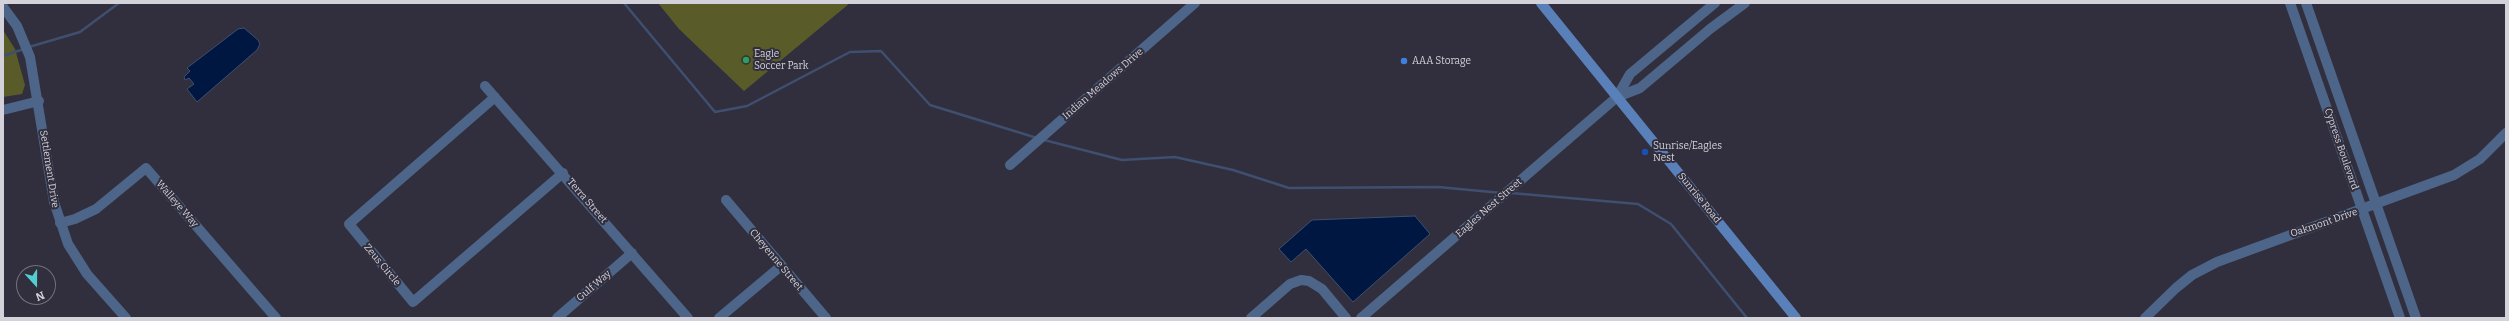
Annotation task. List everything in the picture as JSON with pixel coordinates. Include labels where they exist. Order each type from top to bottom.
[{"type":"main road","name":"Sunrise Road","points":[[1541,3],[1796,318]]},
{"type":"street","name":"Indian Meadows Drive","points":[[1010,165],[1195,3]]},
{"type":"street","name":"Eagles Nest Street","points":[[1617,97],[1630,74],[1663,44],[1716,3]]},
{"type":"street","name":"Eagles Nest Street","points":[[1361,318],[1617,97],[1640,88],[1710,29],[1745,3]]},
{"type":"street","name":"Cypress Boulevard","points":[[2290,3],[2400,318]]},
{"type":"street","name":"Cypress Boulevard","points":[[2306,3],[2416,318]]},
{"type":"street","name":"Settlement Drive","points":[[3,6],[17,26],[31,62],[39,101],[54,202],[60,223],[75,258],[126,318]]},
{"type":"street","name":"Terra Street","points":[[485,86],[563,173],[688,318]]},
{"type":"street","name":"Zeus Circle","points":[[494,97],[349,224],[413,302],[563,173]]},
{"type":"street","points":[[3,110],[39,101]]},
{"type":"street","name":"Oakmont Drive","points":[[2145,318],[2176,288],[2192,275],[2217,262],[2376,205],[2454,175],[2480,159],[2506,133]]},
{"type":"street","name":"Walleye Way","points":[[60,223],[75,219],[96,208],[146,168],[276,318]]},
{"type":"street","name":"Cheyenne Street","points":[[726,200],[826,318]]},
{"type":"street","name":"Gulf Way","points":[[557,318],[632,253]]},
{"type":"street","points":[[719,318],[781,266]]},
{"type":"street","points":[[1251,318],[1290,284],[1301,280],[1309,281],[1322,289],[1346,318]]},
{"type":"green space","name":"Eagle Soccer Park","points":[[658,3],[850,3],[744,91],[679,29]]},
{"type":"green space","points":[[3,30],[15,49],[25,85],[22,94],[3,97]]},
{"type":"water","points":[[244,28],[258,40],[260,44],[257,50],[197,102],[187,89],[194,84],[189,78],[185,80],[184,77],[190,71],[187,68],[238,29]]},
{"type":"water","points":[[1415,216],[1430,234],[1353,302],[1306,249],[1291,262],[1279,249],[1312,220]]},
{"type":"waterway","points":[[29,47],[80,32],[119,3]]},
{"type":"waterway","points":[[624,3],[715,112],[747,106],[850,52],[881,51],[930,105],[1037,138]]},
{"type":"waterway","points":[[3,56],[24,49]]},
{"type":"waterway","points":[[1044,140],[1122,160],[1175,157],[1233,170],[1289,188],[1438,187],[1502,193]]},
{"type":"waterway","points":[[1511,193],[1638,204],[1671,224],[1747,318]]},
{"type":"place","name":"Eagle Soccer Park","points":[[746,60]]},
{"type":"place","name":"AAA Storage","points":[[1404,61]]},
{"type":"place","name":"Sunrise/Eagles Nest","points":[[1645,152]]}]
